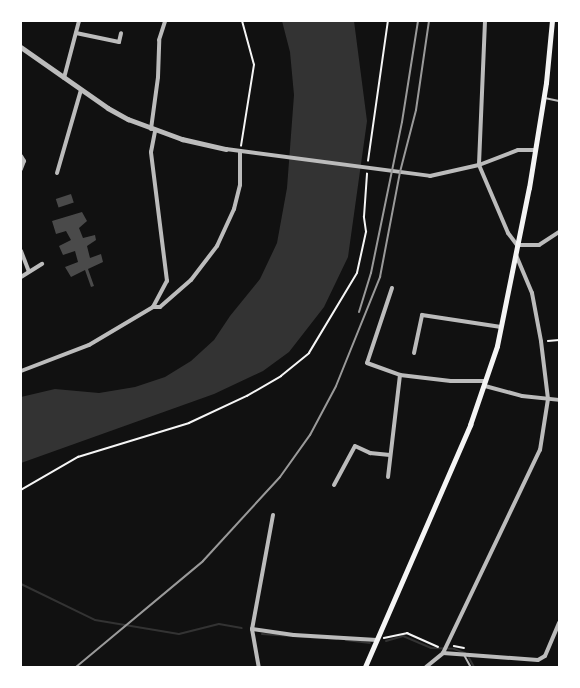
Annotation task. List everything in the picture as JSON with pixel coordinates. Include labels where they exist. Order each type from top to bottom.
[{"type":"main road","points":[[365,667],[485,384],[501,327],[517,245],[544,98],[552,21]]},
{"type":"street","points":[[64,78],[79,21]]},
{"type":"street","points":[[153,307],[167,281],[152,152],[159,40],[165,21]]},
{"type":"street","points":[[485,21],[477,157],[479,165],[508,233],[517,245],[539,245],[559,232]]},
{"type":"street","points":[[76,33],[119,42],[121,33]]},
{"type":"street","points":[[21,47],[108,108],[153,130],[226,149],[430,176],[479,165],[518,150],[534,150]]},
{"type":"street","points":[[57,173],[81,90]]},
{"type":"street","points":[[21,371],[89,345],[153,307],[160,306],[191,280],[217,246],[234,209],[240,184],[240,151]]},
{"type":"street","points":[[21,156],[24,161],[21,169]]},
{"type":"street","points":[[21,251],[28,272]]},
{"type":"street","points":[[426,667],[443,649],[540,450],[548,399],[542,341],[532,293],[515,254]]},
{"type":"street","points":[[21,277],[42,264]]},
{"type":"street","points":[[392,288],[366,363],[400,375],[485,384],[522,396],[559,400]]},
{"type":"street","points":[[414,353],[422,315],[501,327]]},
{"type":"street","points":[[388,477],[400,375]]},
{"type":"street","points":[[334,484],[355,447],[370,453],[390,455]]},
{"type":"street","points":[[259,667],[252,629],[273,515]]},
{"type":"street","points":[[443,649],[465,655],[489,654],[538,660],[545,656],[559,623]]},
{"type":"street","points":[[252,629],[294,635],[377,640]]},
{"type":"lane","points":[[544,98],[559,101]]},
{"type":"lane","points":[[465,655],[471,667]]},
{"type":"path","points":[[240,151],[254,65],[242,21]]},
{"type":"path","points":[[21,490],[78,457],[189,423],[247,396],[281,376],[309,353],[357,273],[366,232],[365,202],[368,166],[388,21]]},
{"type":"path","points":[[542,341],[559,340]]},
{"type":"path","points":[[377,640],[407,633],[443,649]]},
{"type":"shaded area","points":[[282,21],[354,21],[367,121],[348,257],[324,307],[289,352],[263,371],[214,394],[21,463],[21,397],[55,389],[99,393],[135,387],[165,377],[191,361],[214,340],[260,279],[277,243],[287,188],[294,95],[290,52]]},
{"type":"building","points":[[71,194],[74,203],[59,208],[56,199]]},
{"type":"building","points":[[82,212],[87,221],[79,228],[83,238],[95,235],[96,240],[87,246],[90,258],[101,254],[103,262],[88,269],[94,286],[91,287],[85,270],[71,277],[65,267],[78,262],[75,251],[63,255],[59,246],[71,240],[66,231],[56,234],[52,221]]},
{"type":"waterway","points":[[21,584],[95,620],[179,634],[219,624],[242,628]]},
{"type":"waterway","points":[[262,634],[337,639]]},
{"type":"waterway","points":[[386,641],[403,636],[431,648],[454,649],[465,653]]},
{"type":"waterway","points":[[346,640],[370,643]]},
{"type":"waterway","points":[[469,658],[474,667]]},
{"type":"railway","points":[[359,312],[371,273],[402,122],[418,21]]},
{"type":"railway","points":[[76,667],[203,561],[280,477],[310,435],[336,386],[380,277],[400,172],[416,110],[429,21]]}]
